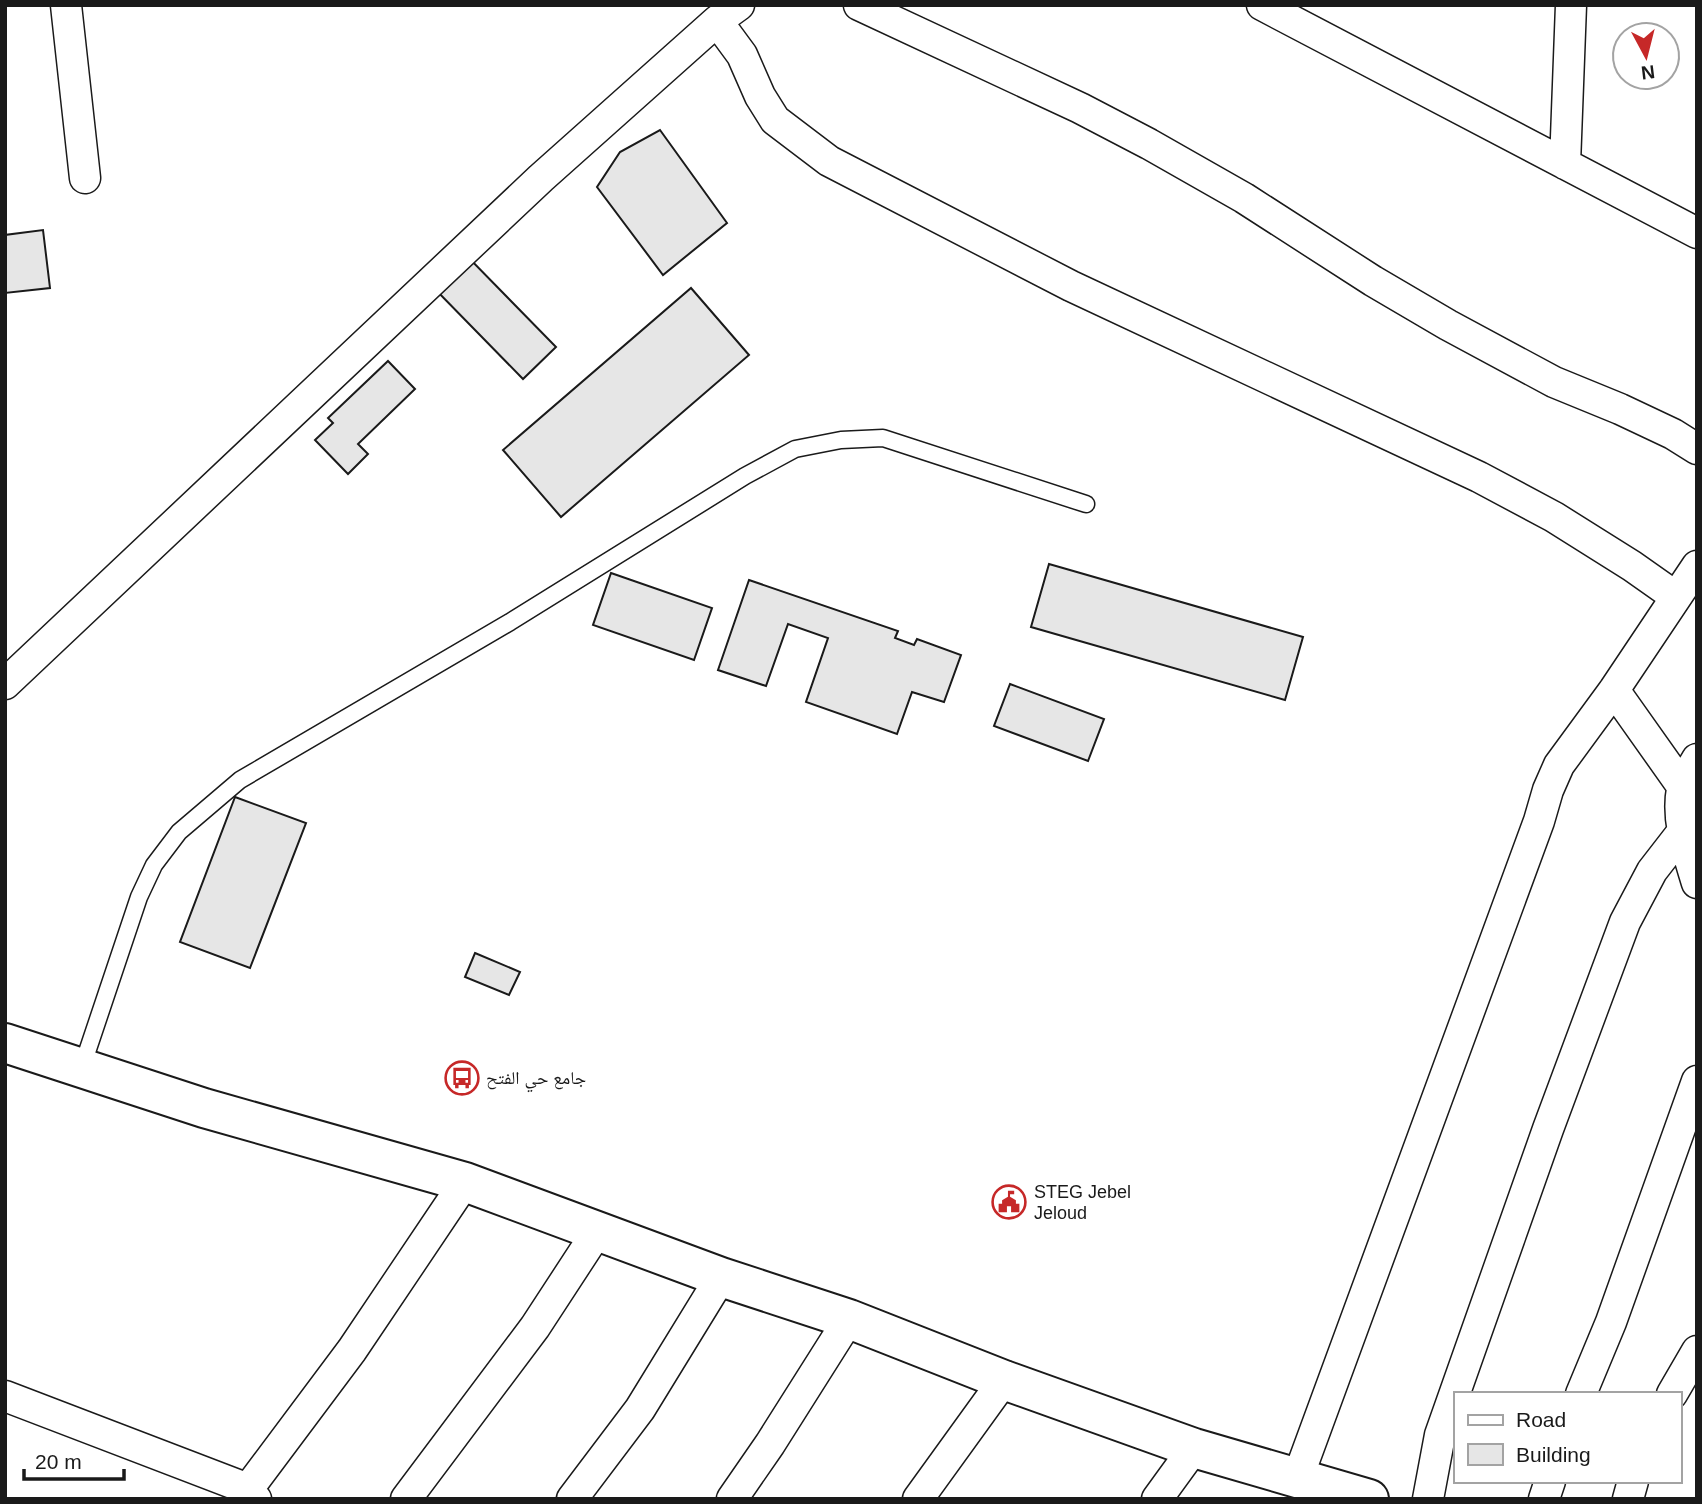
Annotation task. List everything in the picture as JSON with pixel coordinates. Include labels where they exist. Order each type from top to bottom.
[{"type":"main road","points":[[5,1044],[204,1108],[465,1182],[721,1276],[849,1319],[1004,1380],[1194,1448],[1298,1477],[1354,1497]]},
{"type":"street","points":[[66,5],[85,178]]},
{"type":"street","points":[[859,5],[1080,108],[1149,144],[1244,198],[1328,253],[1448,325],[1554,382],[1620,409],[1673,434],[1697,449]]},
{"type":"street","points":[[1262,5],[1697,233]]},
{"type":"street","points":[[1565,164],[1570,5]]},
{"type":"street","points":[[733,9],[742,55],[760,96],[775,120],[829,161],[1071,286],[1479,477],[1554,517],[1676,597]]},
{"type":"street","points":[[5,684],[531,187],[733,9]]},
{"type":"street","points":[[1298,1477],[1539,821],[1548,790],[1559,765],[1614,690],[1697,566]]},
{"type":"street","points":[[1614,690],[1682,786]]},
{"type":"street","points":[[1697,758],[1682,786],[1683,831],[1697,883]]},
{"type":"street","points":[[1455,1392],[1625,922],[1652,871],[1683,831]]},
{"type":"street","points":[[1582,1392],[1616,1309],[1697,1082]]},
{"type":"street","points":[[5,1396],[252,1494],[465,1182]]},
{"type":"street","points":[[406,1499],[535,1327],[598,1229]]},
{"type":"street","points":[[572,1499],[640,1409],[721,1276]]},
{"type":"street","points":[[732,1499],[849,1319]]},
{"type":"street","points":[[1673,1392],[1697,1351]]},
{"type":"street","points":[[918,1499],[1004,1380]]},
{"type":"street","points":[[1428,1499],[1440,1435],[1454,1395]]},
{"type":"street","points":[[1157,1499],[1194,1448]]},
{"type":"lane","points":[[82,1067],[134,910],[154,865],[179,832],[240,780],[510,622],[745,476],[795,449],[841,440],[883,438],[1086,504]]},
{"type":"building","points":[[660,130],[727,223],[663,275],[597,187],[620,152]]},
{"type":"building","points":[[43,230],[50,288],[5,293],[5,235]]},
{"type":"building","points":[[464,253],[556,347],[523,379],[431,285]]},
{"type":"building","points":[[691,288],[749,355],[561,517],[503,450]]},
{"type":"building","points":[[388,361],[415,389],[358,444],[368,454],[348,474],[315,440],[333,423],[328,418]]},
{"type":"building","points":[[1049,564],[1303,637],[1285,700],[1031,627]]},
{"type":"building","points":[[611,573],[712,608],[694,660],[593,625]]},
{"type":"building","points":[[749,580],[898,631],[895,638],[914,645],[917,639],[961,655],[944,702],[912,692],[897,734],[806,702],[828,638],[788,624],[766,686],[718,670]]},
{"type":"building","points":[[1010,684],[1104,719],[1088,761],[994,726]]},
{"type":"building","points":[[235,797],[306,823],[250,968],[180,942]]},
{"type":"building","points":[[475,953],[520,972],[509,995],[465,977]]},
{"type":"place","name":"جامع حي الفتح","points":[[462,1078]]},
{"type":"place","name":"STEG Jebel Jeloud","points":[[1009,1202]]}]
